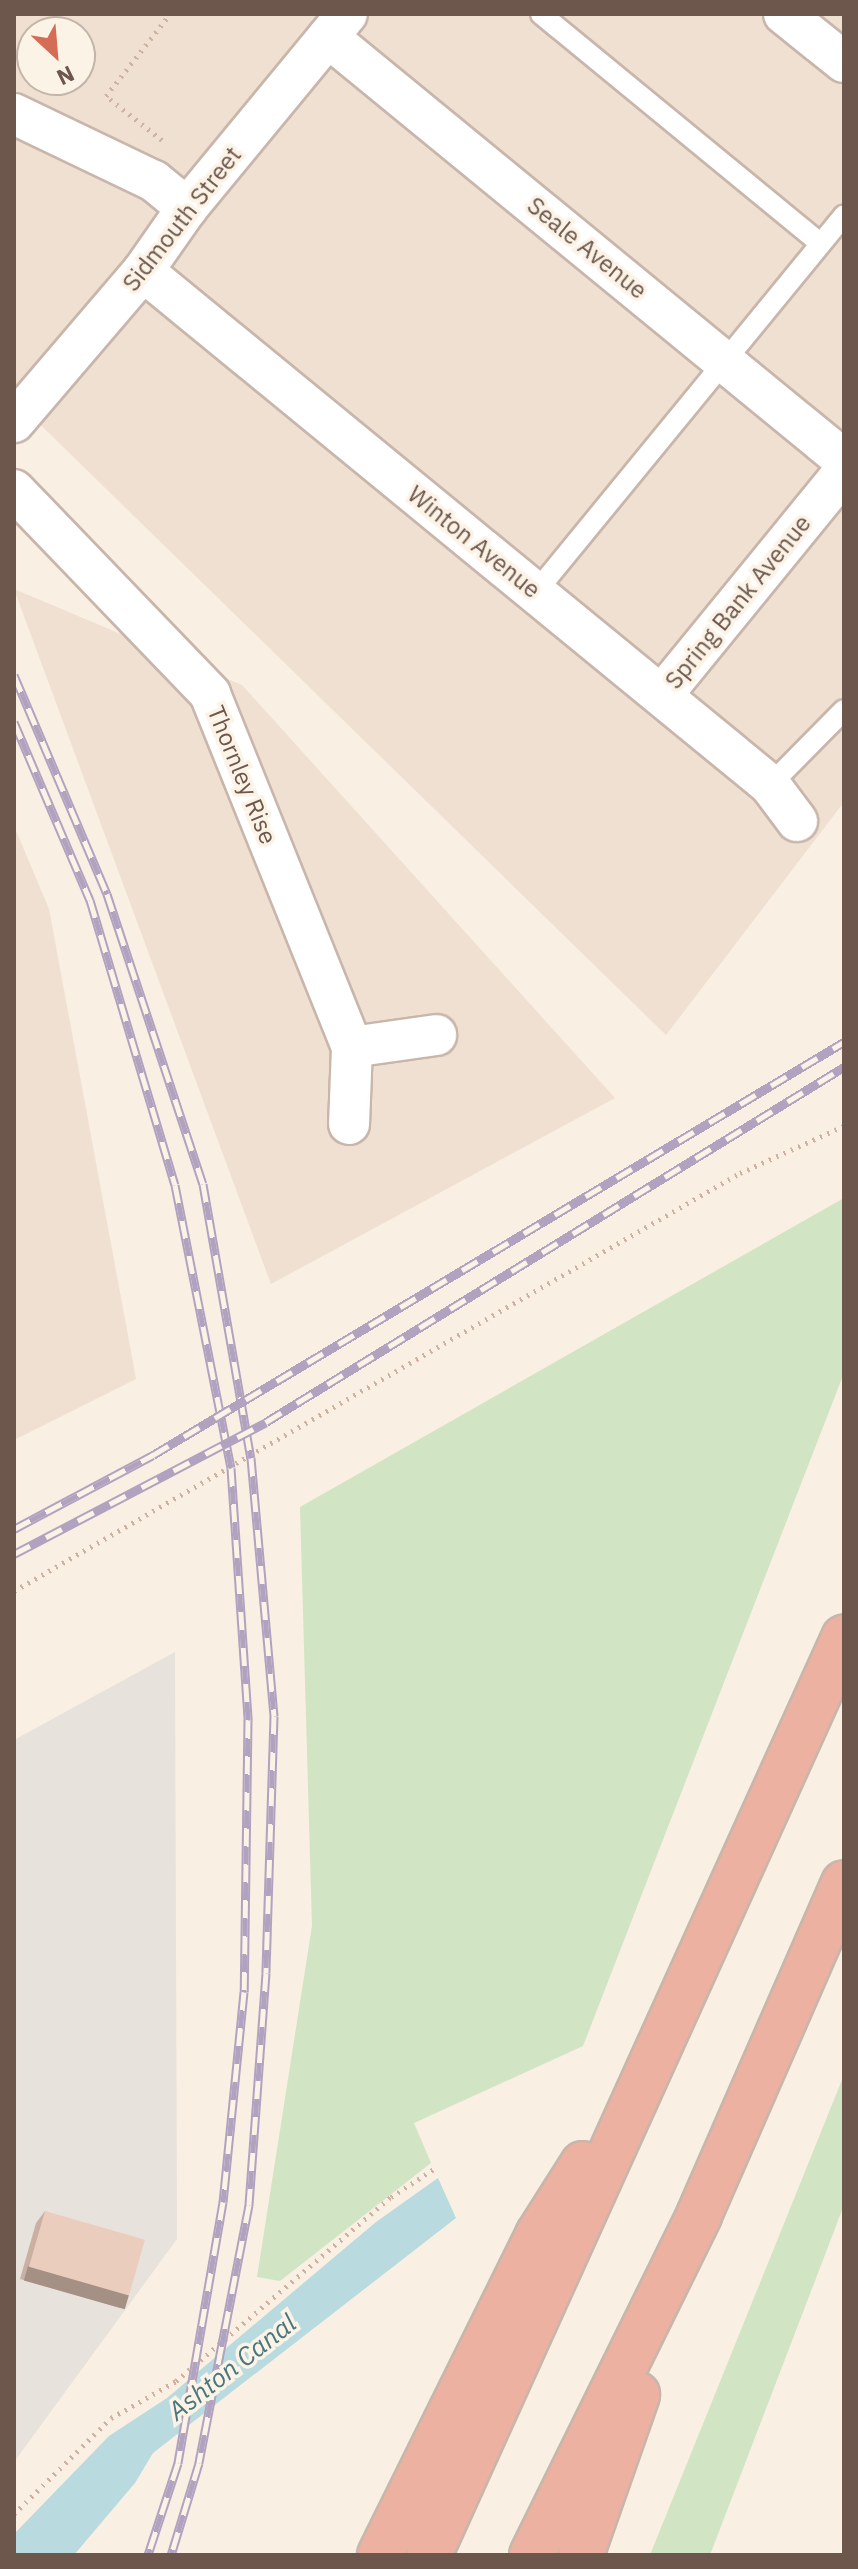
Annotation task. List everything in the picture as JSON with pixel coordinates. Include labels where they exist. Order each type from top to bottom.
[{"type":"highway","points":[[429,2555],[671,2027],[844,1638]]},
{"type":"highway","points":[[532,2555],[699,2215],[844,1883]]},
{"type":"highway","points":[[380,2555],[538,2235],[671,2027]]},
{"type":"highway","points":[[581,2555],[699,2215]]},
{"type":"street","points":[[784,14],[844,62]]},
{"type":"street","name":"Sidmouth Street","points":[[14,422],[143,271],[187,208],[338,26]]},
{"type":"street","name":"Seale Avenue","points":[[338,26],[844,460]]},
{"type":"street","points":[[14,114],[142,175],[187,208]]},
{"type":"street","name":"Winton Avenue","points":[[143,271],[770,785],[797,821]]},
{"type":"street","name":"Spring Bank Avenue","points":[[662,695],[844,472]]},
{"type":"street","name":"Thornley Rise","points":[[14,490],[210,694],[352,1047],[349,1124]]},
{"type":"street","points":[[352,1047],[436,1035]]},
{"type":"lane","points":[[541,14],[820,243]]},
{"type":"lane","points":[[535,593],[844,215]]},
{"type":"lane","points":[[770,785],[844,710]]},
{"type":"path","points":[[108,94],[170,14]]},
{"type":"path","points":[[14,1591],[740,1173],[844,1126]]},
{"type":"path","points":[[14,2514],[111,2418],[176,2381],[391,2197],[434,2169]]},
{"type":"shaded area","points":[[14,14],[844,14],[844,802],[666,1035],[14,399]]},
{"type":"shaded area","points":[[14,589],[242,685],[615,1098],[271,1284]]},
{"type":"shaded area","points":[[14,826],[49,909],[136,1379],[14,1440]]},
{"type":"shaded area","points":[[175,1652],[177,2239],[14,2462],[14,1740]]},
{"type":"green space","points":[[844,1198],[844,1373],[583,2046],[414,2123],[431,2163],[280,2281],[257,2277],[312,1926],[300,1507]]},
{"type":"green space","points":[[844,2075],[844,2205],[710,2555],[650,2555]]},
{"type":"water","name":"Ashton Canal","points":[[438,2178],[456,2218],[153,2453],[135,2483],[74,2555],[14,2555],[14,2534],[109,2436],[167,2398],[376,2222]]},
{"type":"building","points":[[45,2211],[145,2240],[129,2295],[29,2267]]},
{"type":"railway","points":[[14,675],[107,894],[203,1184],[251,1458],[274,1716],[266,1973],[249,2205],[199,2463],[171,2555]]},
{"type":"railway","points":[[14,722],[90,900],[175,1185],[231,1468],[248,1720],[244,1992],[223,2202],[178,2463],[148,2555]]},
{"type":"railway","points":[[14,1529],[153,1455],[844,1042]]},
{"type":"railway","points":[[14,1554],[266,1422],[844,1067]]}]
